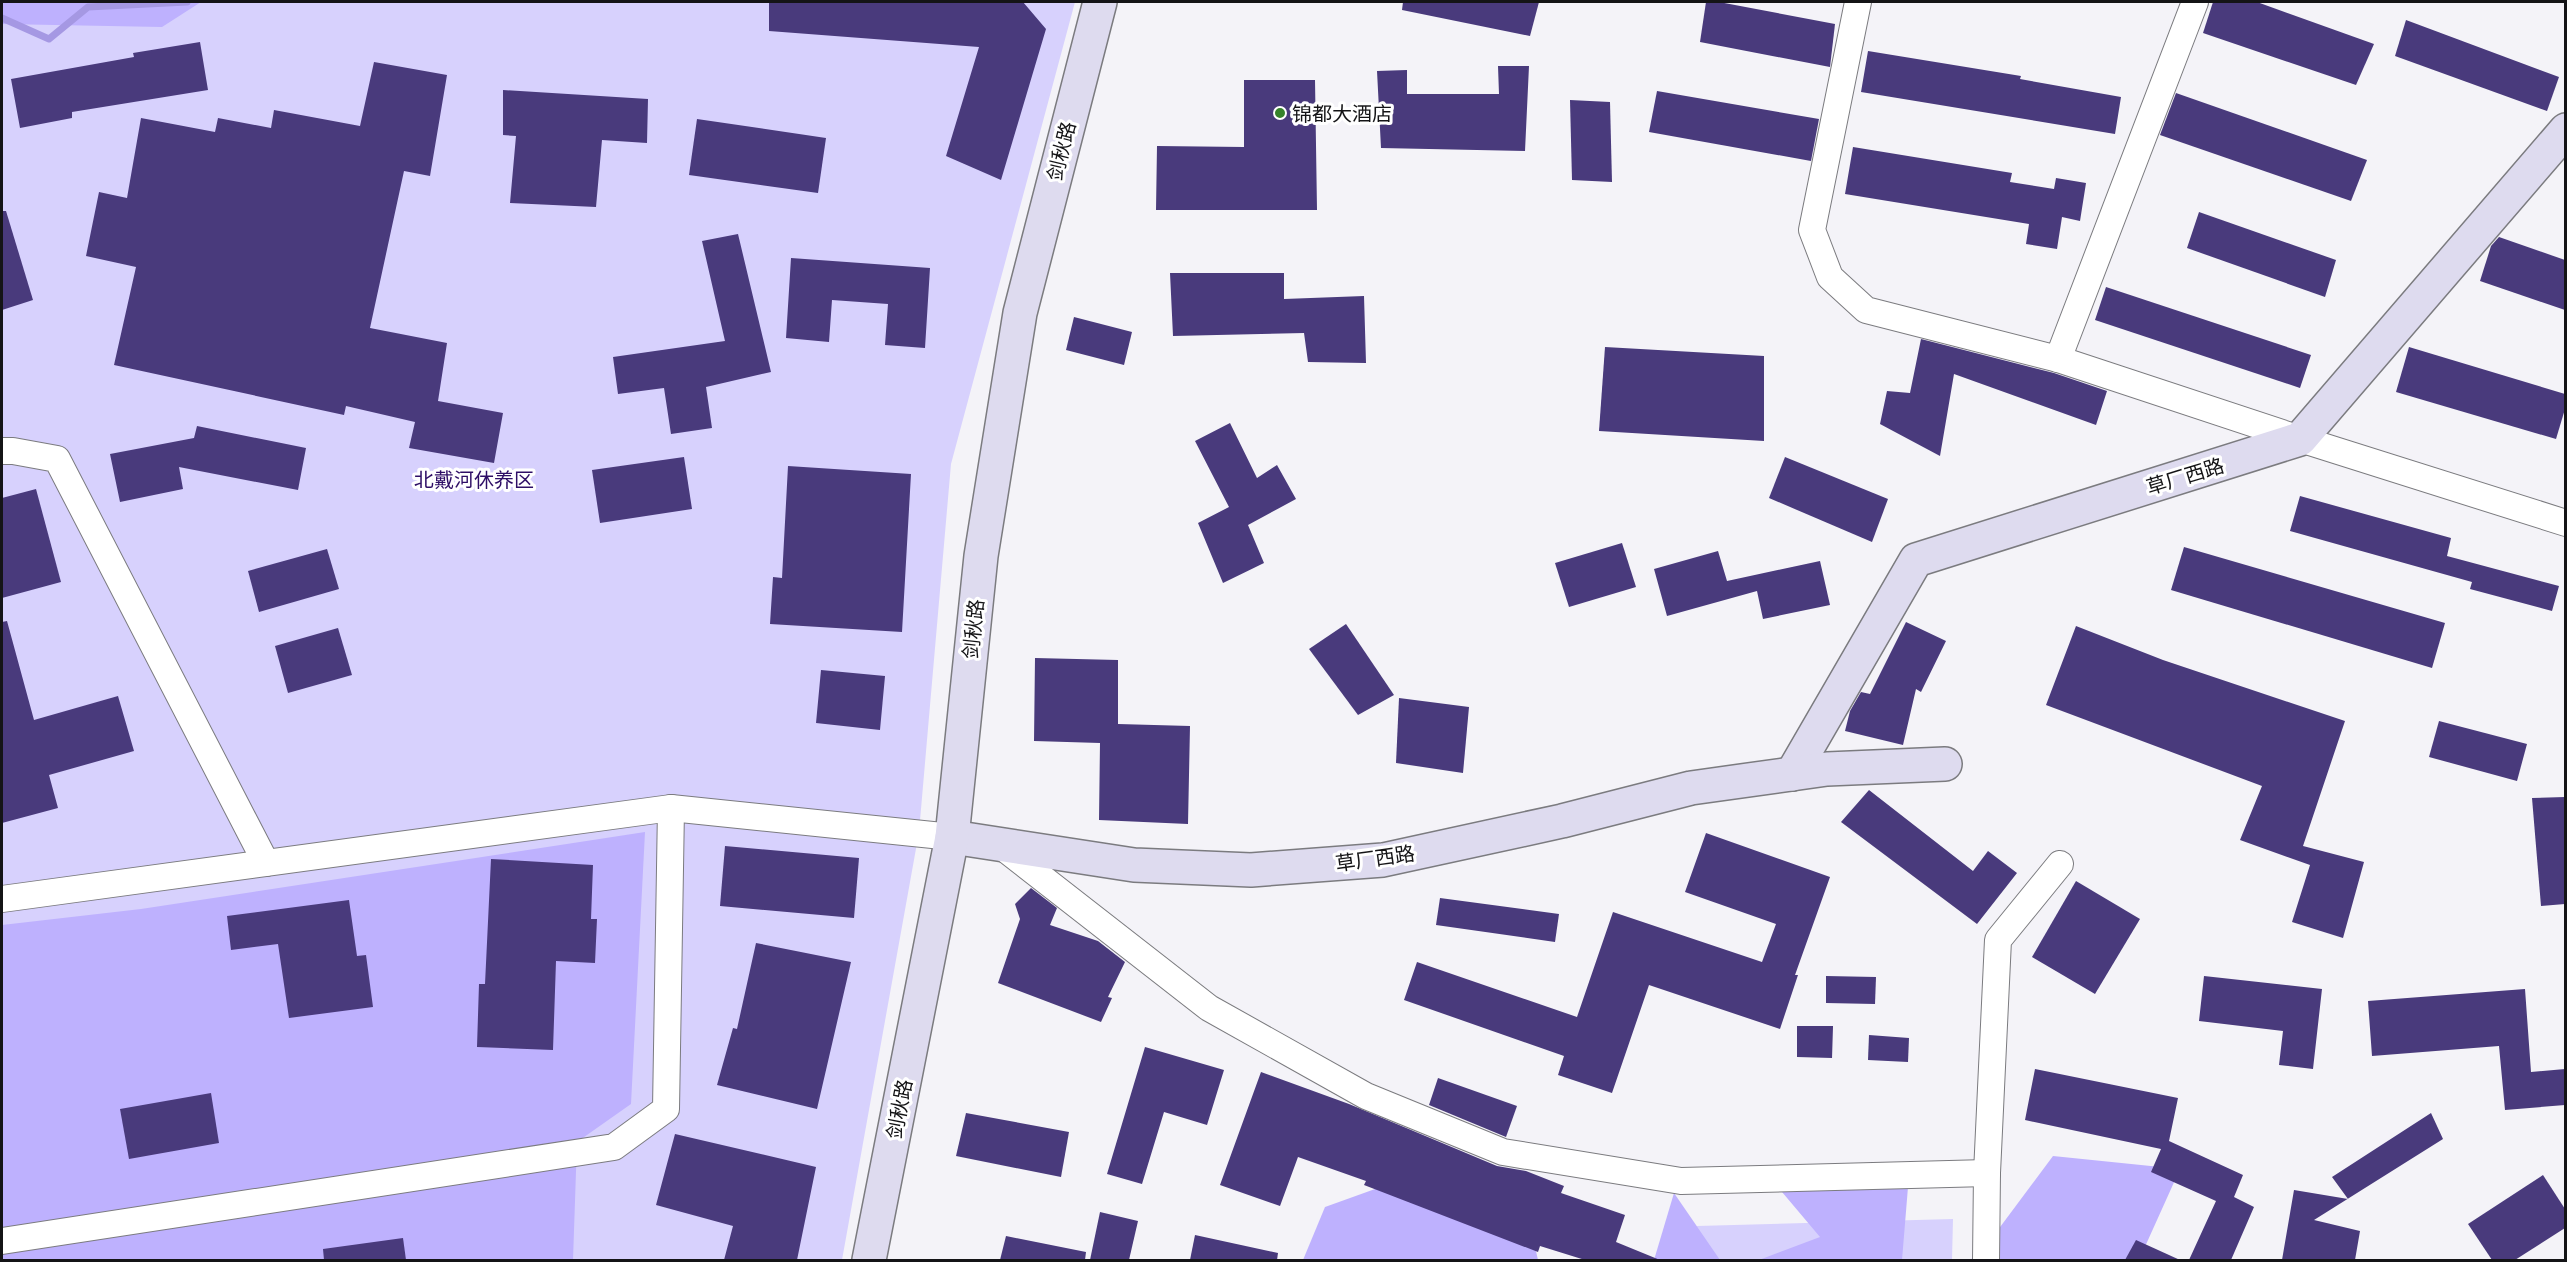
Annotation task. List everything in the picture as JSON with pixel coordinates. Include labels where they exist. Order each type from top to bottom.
[{"type":"main road","name":"剑秋路","points":[[869,1260],[952,837],[981,556],[1020,313],[1100,2]]},
{"type":"main road","points":[[2300,439],[2565,130]]},
{"type":"main road","name":"草厂西路","points":[[1792,774],[1916,560],[2300,439]]},
{"type":"main road","name":"草厂西路","points":[[952,837],[1134,865],[1251,870],[1383,860],[1562,821],[1691,788],[1827,769],[1945,764]]},
{"type":"street","points":[[1858,2],[1812,230],[1830,277],[1866,310],[2058,359],[2565,523]]},
{"type":"street","points":[[2058,359],[2195,2]]},
{"type":"street","points":[[2,451],[57,459],[266,863]]},
{"type":"street","points":[[2,1241],[614,1147],[666,1109],[671,808]]},
{"type":"street","points":[[2,899],[671,808],[952,837]]},
{"type":"street","points":[[1000,845],[1209,1008],[1366,1096],[1503,1152],[1682,1181],[1987,1173]]},
{"type":"street","points":[[1986,1260],[1987,1173],[1998,940],[2060,864]]},
{"type":"green space","name":"北戴河休养区","points":[[2,2],[1075,2],[951,464],[919,832],[842,1260],[2,1260]]},
{"type":"green space","points":[[1953,1219],[1952,1260],[1693,1260],[1697,1226]]},
{"type":"shaded area","points":[[2,2],[201,2],[162,27],[2,24]]},
{"type":"shaded area","points":[[645,832],[631,1104],[577,1142],[573,1260],[2,1260],[2,925],[141,909]]},
{"type":"shaded area","points":[[2053,1156],[2180,1169],[2139,1260],[1964,1260],[1977,1258]]},
{"type":"shaded area","points":[[1765,1172],[1908,1187],[1902,1260],[1759,1260],[1820,1237]]},
{"type":"shaded area","points":[[1389,1184],[1533,1238],[1538,1260],[1303,1260],[1325,1207]]},
{"type":"shaded area","points":[[1674,1193],[1720,1260],[1654,1260]]},
{"type":"building","points":[[769,2],[1023,2],[1046,29],[1001,180],[946,156],[979,47],[769,31]]},
{"type":"building","points":[[1403,2],[1539,2],[1530,36],[1402,10]]},
{"type":"building","points":[[1706,2],[1719,2],[1835,24],[1830,67],[1700,42]]},
{"type":"building","points":[[2213,2],[2257,2],[2374,44],[2356,85],[2203,33]]},
{"type":"building","points":[[2406,20],[2559,77],[2547,111],[2395,56]]},
{"type":"building","points":[[200,42],[208,90],[72,112],[72,118],[20,128],[11,79],[134,57],[133,53]]},
{"type":"building","points":[[1868,51],[2021,76],[2020,79],[2121,97],[2115,134],[1861,92]]},
{"type":"building","points":[[374,62],[447,75],[430,176],[404,171],[370,328],[447,343],[438,401],[503,413],[494,463],[409,448],[415,422],[346,406],[344,415],[114,365],[136,267],[86,256],[99,192],[127,198],[141,118],[215,132],[218,118],[271,128],[274,110],[360,126]]},
{"type":"building","points":[[1498,66],[1529,66],[1525,151],[1381,148],[1377,71],[1407,70],[1407,94],[1499,94]]},
{"type":"building","name":"锦都大酒店","points":[[1244,80],[1315,80],[1317,210],[1156,210],[1157,146],[1244,147]]},
{"type":"building","points":[[503,90],[648,99],[647,143],[602,140],[596,207],[510,203],[516,136],[503,135]]},
{"type":"building","points":[[1657,91],[1819,119],[1811,161],[1649,132]]},
{"type":"building","points":[[2176,93],[2367,160],[2351,201],[2160,135]]},
{"type":"building","points":[[1570,100],[1610,102],[1612,182],[1572,180]]},
{"type":"building","points":[[697,119],[826,138],[818,193],[689,175]]},
{"type":"building","points":[[1853,147],[2012,173],[2010,182],[2054,189],[2056,178],[2086,183],[2080,221],[2062,217],[2057,249],[2026,244],[2029,224],[1845,194]]},
{"type":"building","points":[[2,211],[6,211],[33,300],[2,310]]},
{"type":"building","points":[[2199,212],[2336,260],[2325,297],[2187,248]]},
{"type":"building","points":[[738,234],[771,372],[706,387],[712,428],[671,434],[664,388],[618,394],[613,357],[725,341],[702,241]]},
{"type":"building","points":[[2499,237],[2565,260],[2565,310],[2480,281],[2491,246]]},
{"type":"building","points":[[791,258],[930,268],[925,348],[885,345],[888,304],[832,300],[829,342],[786,338]]},
{"type":"building","points":[[1170,273],[1284,273],[1284,299],[1364,296],[1366,363],[1308,362],[1304,333],[1173,336]]},
{"type":"building","points":[[2106,287],[2311,355],[2300,388],[2095,320]]},
{"type":"building","points":[[1074,317],[1132,332],[1124,365],[1066,350]]},
{"type":"building","points":[[1921,339],[2054,373],[2107,391],[2096,425],[1954,374],[1940,456],[1880,424],[1887,391],[1910,393]]},
{"type":"building","points":[[1605,347],[1764,356],[1764,441],[1599,431]]},
{"type":"building","points":[[2409,347],[2565,394],[2565,409],[2556,439],[2396,392]]},
{"type":"building","points":[[1230,423],[1257,478],[1277,465],[1296,499],[1248,525],[1264,563],[1223,583],[1198,523],[1229,507],[1195,441]]},
{"type":"building","points":[[197,426],[306,448],[298,490],[179,467],[183,489],[120,502],[110,454],[194,438]]},
{"type":"building","points":[[684,457],[692,509],[600,523],[592,470]]},
{"type":"building","points":[[1785,457],[1888,499],[1872,542],[1769,498]]},
{"type":"building","points":[[788,466],[911,474],[902,632],[770,624],[773,577],[782,578]]},
{"type":"building","points":[[36,489],[61,582],[2,598],[2,498]]},
{"type":"building","points":[[2300,496],[2451,538],[2447,556],[2559,586],[2552,611],[2470,589],[2472,582],[2290,531]]},
{"type":"building","points":[[1622,543],[1636,587],[1569,607],[1555,563]]},
{"type":"building","points":[[2184,547],[2445,623],[2432,668],[2171,590]]},
{"type":"building","points":[[327,549],[339,589],[259,612],[248,571]]},
{"type":"building","points":[[1718,551],[1727,581],[1820,561],[1830,605],[1763,619],[1757,591],[1667,616],[1654,569]]},
{"type":"building","points":[[7,621],[34,720],[118,696],[134,751],[49,775],[58,808],[2,823],[2,622]]},
{"type":"building","points":[[1906,622],[1946,641],[1921,692],[1916,689],[1903,745],[1845,731],[1850,711],[1861,692],[1870,694]]},
{"type":"building","points":[[1346,624],[1394,695],[1358,715],[1309,649]]},
{"type":"building","points":[[2076,626],[2163,660],[2345,721],[2303,846],[2364,862],[2343,938],[2292,922],[2310,865],[2240,840],[2262,786],[2046,705]]},
{"type":"building","points":[[338,628],[352,675],[288,693],[275,646]]},
{"type":"building","points":[[1035,658],[1118,660],[1118,724],[1190,726],[1188,824],[1099,820],[1100,743],[1034,741]]},
{"type":"building","points":[[821,670],[885,676],[880,730],[816,723]]},
{"type":"building","points":[[1399,698],[1469,707],[1463,773],[1396,763]]},
{"type":"building","points":[[2439,721],[2527,744],[2517,781],[2429,757]]},
{"type":"building","points":[[1869,790],[1973,871],[1988,851],[2017,873],[1977,924],[1841,822]]},
{"type":"building","points":[[2565,797],[2565,904],[2541,906],[2532,798]]},
{"type":"building","points":[[1706,833],[1830,877],[1795,975],[1798,975],[1780,1029],[1649,985],[1612,1093],[1558,1075],[1564,1056],[1404,1000],[1417,962],[1577,1017],[1613,912],[1762,962],[1776,924],[1685,892]]},
{"type":"building","points":[[725,846],[859,858],[854,918],[720,906]]},
{"type":"building","points":[[491,859],[593,865],[591,919],[597,919],[595,963],[556,961],[553,1050],[477,1047],[479,984],[485,984]]},
{"type":"building","points":[[2076,881],[2140,919],[2095,994],[2032,957]]},
{"type":"building","points":[[1031,888],[1057,908],[1050,925],[1098,941],[1125,962],[1108,997],[1112,998],[1101,1022],[998,983],[1020,919],[1015,904]]},
{"type":"building","points":[[1440,898],[1559,914],[1555,942],[1436,925]]},
{"type":"building","points":[[349,900],[357,956],[366,955],[373,1007],[289,1018],[278,944],[231,950],[227,916]]},
{"type":"building","points":[[756,943],[851,962],[817,1109],[717,1085],[733,1028],[737,1029]]},
{"type":"building","points":[[1826,976],[1876,977],[1875,1004],[1826,1003]]},
{"type":"building","points":[[2204,976],[2322,989],[2313,1069],[2279,1065],[2283,1031],[2199,1021]]},
{"type":"building","points":[[2525,989],[2531,1072],[2565,1069],[2565,1105],[2505,1110],[2499,1046],[2372,1056],[2368,1001]]},
{"type":"building","points":[[1797,1026],[1833,1026],[1832,1058],[1797,1057]]},
{"type":"building","points":[[1869,1035],[1909,1038],[1908,1062],[1868,1060]]},
{"type":"building","points":[[1145,1047],[1224,1070],[1207,1125],[1164,1112],[1142,1184],[1107,1174]]},
{"type":"building","points":[[2035,1069],[2178,1098],[2169,1141],[2243,1175],[2234,1197],[2254,1207],[2231,1260],[2189,1260],[2216,1201],[2151,1172],[2161,1149],[2025,1120]]},
{"type":"building","points":[[1261,1072],[1349,1104],[1497,1166],[1526,1171],[1564,1186],[1561,1193],[1625,1215],[1616,1242],[1660,1260],[1585,1260],[1540,1246],[1538,1252],[1364,1185],[1366,1181],[1298,1157],[1280,1206],[1220,1185]]},
{"type":"building","points":[[1438,1078],[1517,1106],[1506,1137],[1429,1105]]},
{"type":"building","points":[[211,1093],[219,1143],[129,1159],[120,1109]]},
{"type":"building","points":[[966,1113],[1069,1132],[1061,1177],[956,1156]]},
{"type":"building","points":[[2431,1113],[2443,1139],[2348,1199],[2332,1177]]},
{"type":"building","points":[[675,1134],[816,1167],[797,1260],[724,1260],[733,1226],[656,1205]]},
{"type":"building","points":[[2543,1175],[2565,1209],[2565,1228],[2515,1260],[2492,1260],[2468,1224]]},
{"type":"building","points":[[2294,1190],[2348,1199],[2314,1220],[2360,1231],[2355,1260],[2282,1260]]},
{"type":"building","points":[[1100,1212],[1138,1221],[1129,1260],[1090,1260]]},
{"type":"building","points":[[1195,1235],[1278,1253],[1277,1260],[1190,1260]]},
{"type":"building","points":[[1006,1236],[1086,1252],[1085,1260],[1000,1260]]},
{"type":"building","points":[[403,1238],[406,1260],[324,1260],[323,1249]]},
{"type":"building","points":[[2136,1240],[2180,1260],[2125,1260]]},
{"type":"waterway","points":[[2,18],[49,39],[88,7],[187,2]]},
{"type":"place","name":"锦都大酒店","points":[[1280,113]]}]
